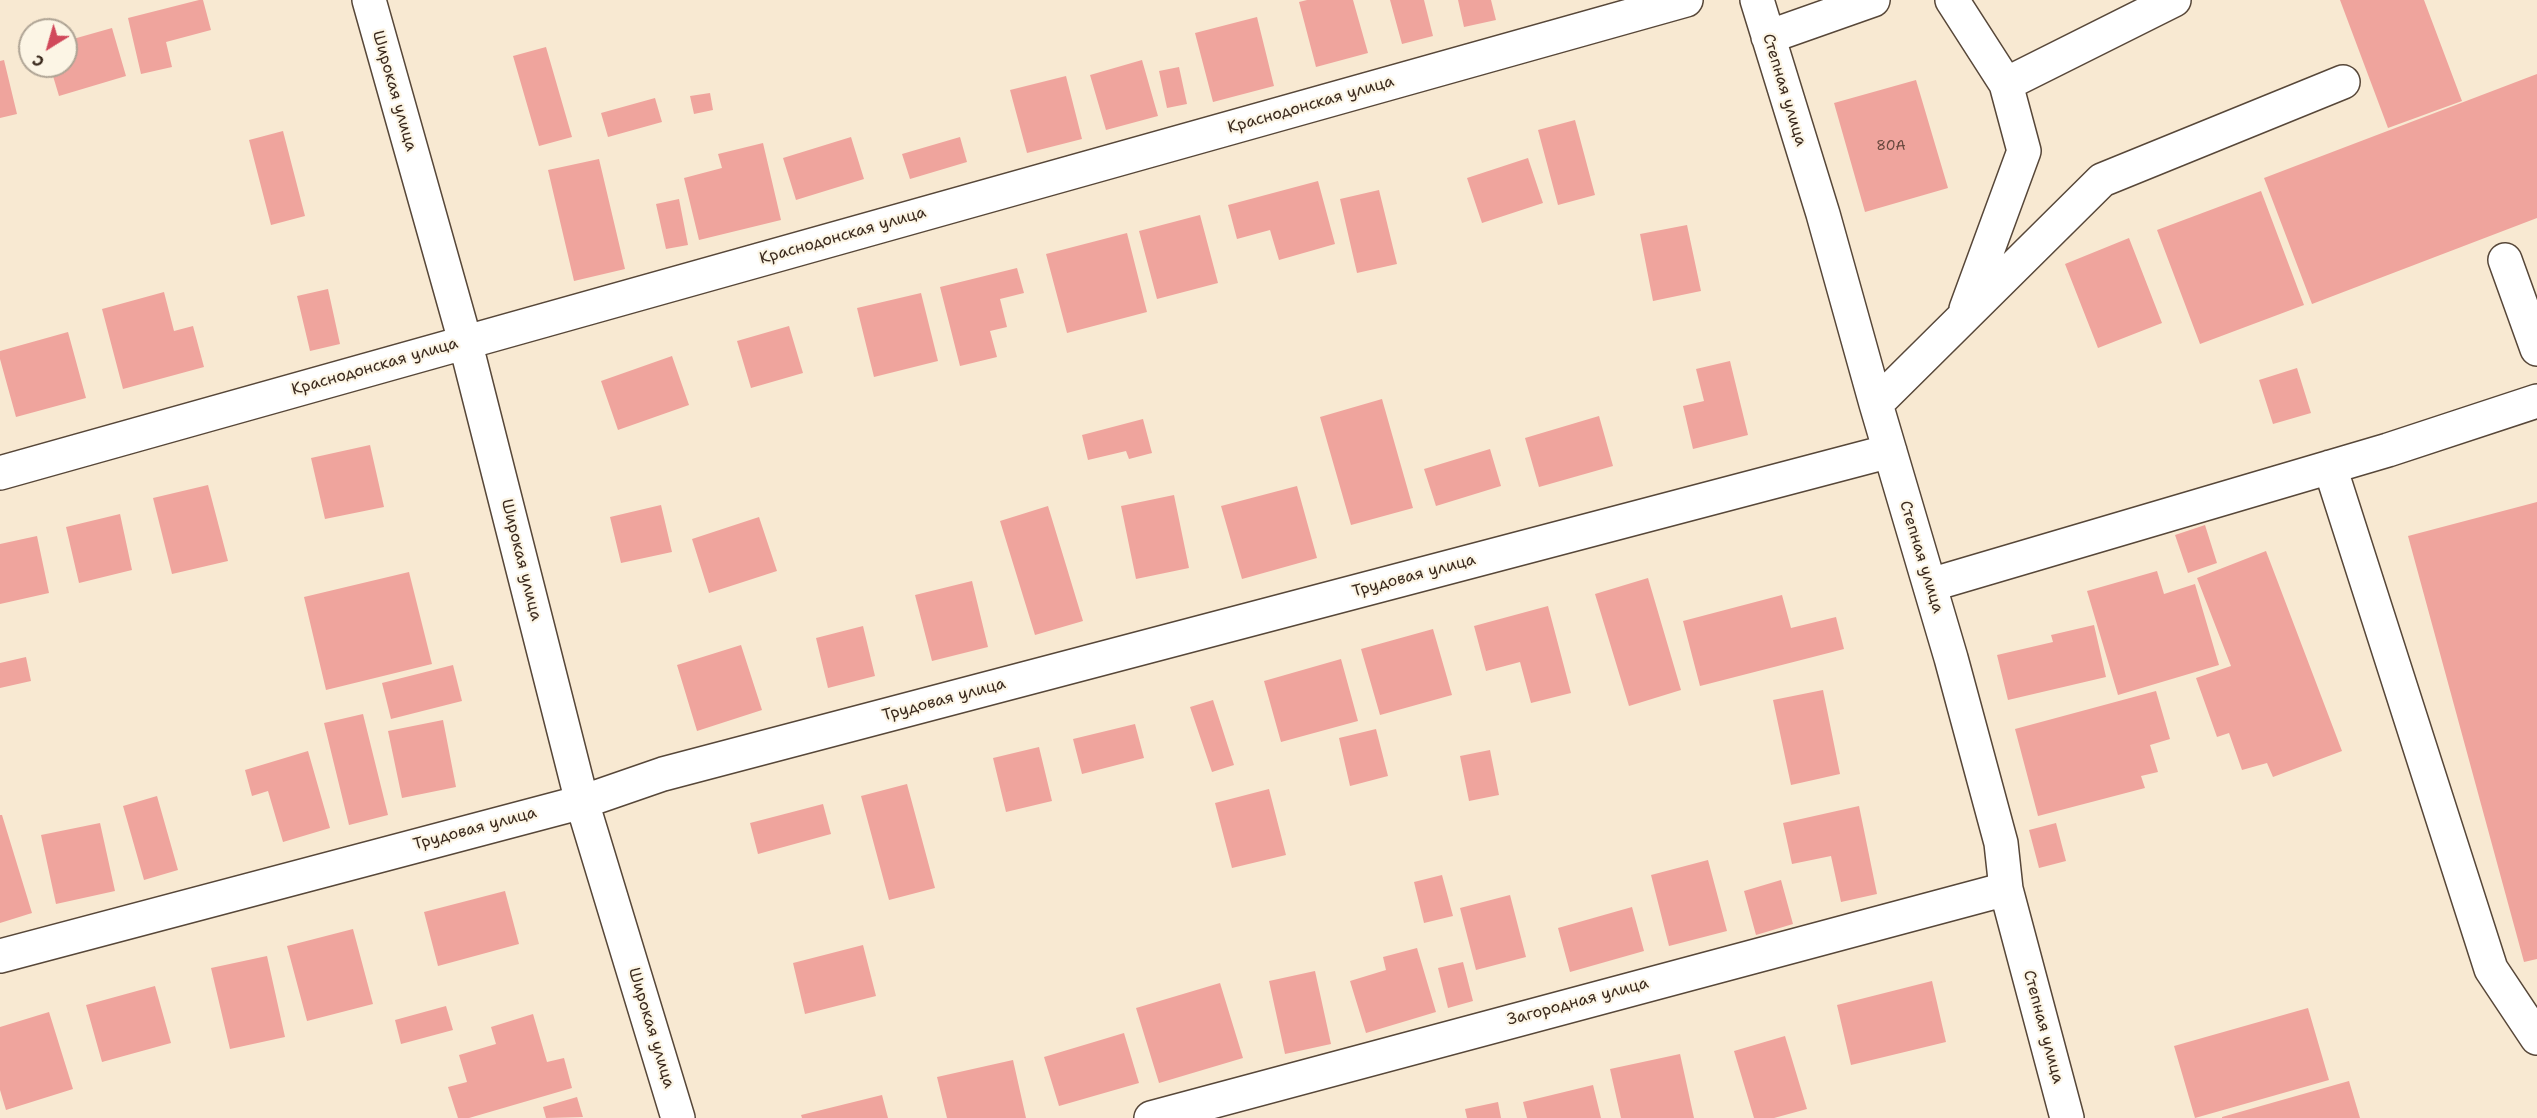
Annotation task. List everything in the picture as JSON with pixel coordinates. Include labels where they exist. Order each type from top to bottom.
[{"type":"street","name":"Широкая улица","points":[[369,0],[465,341],[582,802],[678,1118]]},
{"type":"street","name":"Краснодонская улица","points":[[0,472],[1686,0]]},
{"type":"street","name":"Степная улица","points":[[1757,0],[1823,214],[1930,585],[2001,843],[2006,889],[2067,1118]]},
{"type":"street","points":[[1768,37],[1873,0]]},
{"type":"street","points":[[1952,0],[2006,84],[2024,151],[1962,319]]},
{"type":"street","points":[[2006,84],[2174,0]]},
{"type":"street","points":[[1876,404],[2102,180],[2343,82]]},
{"type":"street","points":[[2505,260],[2537,349]]},
{"type":"street","points":[[1930,585],[2330,467],[2537,401]]},
{"type":"street","name":"Трудовая улица","points":[[0,956],[582,802],[663,774],[1890,451]]},
{"type":"street","points":[[2330,467],[2491,969],[2537,1038]]},
{"type":"street","name":"Загородная улица","points":[[1151,1118],[2006,889]]},
{"type":"building","points":[[203,0],[211,30],[166,42],[172,67],[141,74],[128,18]]},
{"type":"building","points":[[1353,0],[1368,53],[1316,67],[1299,2]]},
{"type":"building","points":[[1390,0],[1424,0],[1433,36],[1402,44]]},
{"type":"building","points":[[1458,0],[1491,0],[1496,20],[1464,27]]},
{"type":"building","points":[[2340,0],[2424,0],[2462,101],[2388,128]]},
{"type":"building","points":[[1257,17],[1274,86],[1213,102],[1195,33]]},
{"type":"building","points":[[112,28],[126,76],[59,96],[54,78],[78,78],[78,38]]},
{"type":"building","points":[[546,47],[572,137],[539,146],[513,56]]},
{"type":"building","points":[[4,60],[17,114],[0,118],[0,61]]},
{"type":"building","points":[[1142,60],[1158,116],[1106,130],[1090,75]]},
{"type":"building","points":[[1179,67],[1187,104],[1167,108],[1159,71]]},
{"type":"building","points":[[2537,74],[2537,218],[2312,304],[2264,178]]},
{"type":"building","points":[[1066,76],[1082,139],[1027,153],[1010,90]]},
{"type":"building","points":[[1916,80],[1948,188],[1865,212],[1834,103]]},
{"type":"building","points":[[710,93],[713,110],[694,114],[690,96]]},
{"type":"building","points":[[655,98],[662,122],[608,137],[601,113]]},
{"type":"building","points":[[1575,120],[1595,195],[1558,205],[1538,130]]},
{"type":"building","points":[[283,131],[305,216],[271,225],[249,140]]},
{"type":"building","points":[[851,137],[864,179],[796,200],[783,158]]},
{"type":"building","points":[[960,137],[967,162],[910,179],[902,154]]},
{"type":"building","points":[[763,143],[781,220],[699,240],[684,178],[722,168],[718,154]]},
{"type":"building","points":[[1528,158],[1543,203],[1482,223],[1467,178]]},
{"type":"building","points":[[599,159],[625,269],[574,281],[548,170]]},
{"type":"building","points":[[1318,181],[1335,244],[1279,260],[1270,230],[1237,239],[1228,205]]},
{"type":"building","points":[[1379,190],[1397,264],[1357,273],[1340,199]]},
{"type":"building","points":[[2261,191],[2304,305],[2200,344],[2157,230]]},
{"type":"building","points":[[679,199],[688,245],[666,249],[656,204]]},
{"type":"building","points":[[1200,215],[1218,283],[1157,299],[1139,231]]},
{"type":"building","points":[[1687,225],[1701,291],[1653,301],[1640,234]]},
{"type":"building","points":[[1127,233],[1147,312],[1067,333],[1046,254]]},
{"type":"building","points":[[2129,238],[2162,323],[2098,348],[2065,264]]},
{"type":"building","points":[[1017,268],[1024,293],[1000,299],[1007,327],[990,331],[997,357],[960,366],[940,287]]},
{"type":"building","points":[[328,289],[340,344],[310,351],[297,296]]},
{"type":"building","points":[[164,292],[174,331],[193,326],[204,367],[123,389],[102,309]]},
{"type":"building","points":[[921,293],[938,361],[874,377],[857,308]]},
{"type":"building","points":[[789,326],[803,373],[751,388],[737,341]]},
{"type":"building","points":[[68,332],[86,398],[16,417],[0,359],[0,351]]},
{"type":"building","points":[[672,356],[689,405],[618,430],[601,381]]},
{"type":"building","points":[[1730,361],[1748,435],[1693,449],[1683,406],[1704,401],[1696,369]]},
{"type":"building","points":[[2297,368],[2311,413],[2273,424],[2259,380]]},
{"type":"building","points":[[1382,399],[1413,508],[1351,525],[1320,417]]},
{"type":"building","points":[[1599,416],[1613,466],[1539,487],[1525,438]]},
{"type":"building","points":[[1143,419],[1152,453],[1129,459],[1126,451],[1088,460],[1082,435]]},
{"type":"building","points":[[370,445],[384,507],[325,519],[311,458]]},
{"type":"building","points":[[1490,449],[1501,486],[1436,506],[1424,469]]},
{"type":"building","points":[[208,485],[228,561],[172,574],[153,498]]},
{"type":"building","points":[[1297,486],[1317,558],[1242,579],[1221,506]]},
{"type":"building","points":[[1174,495],[1189,568],[1136,579],[1121,506]]},
{"type":"building","points":[[2537,502],[2537,959],[2524,962],[2408,536]]},
{"type":"building","points":[[661,505],[672,552],[621,563],[610,517]]},
{"type":"building","points":[[1048,506],[1083,621],[1035,635],[1000,521]]},
{"type":"building","points":[[120,514],[132,570],[79,583],[66,527]]},
{"type":"building","points":[[759,517],[777,571],[709,593],[692,539]]},
{"type":"building","points":[[2205,525],[2217,563],[2188,573],[2175,535]]},
{"type":"building","points":[[37,536],[49,593],[0,604],[0,544]]},
{"type":"building","points":[[2266,551],[2342,751],[2273,777],[2267,763],[2242,770],[2229,733],[2217,737],[2196,678],[2231,666],[2197,578]]},
{"type":"building","points":[[2157,571],[2164,594],[2195,584],[2219,665],[2118,695],[2087,591]]},
{"type":"building","points":[[409,572],[432,664],[326,690],[304,597]]},
{"type":"building","points":[[1648,578],[1681,690],[1629,706],[1595,594]]},
{"type":"building","points":[[972,581],[988,647],[932,661],[915,595]]},
{"type":"building","points":[[1782,595],[1791,628],[1836,617],[1844,649],[1700,686],[1683,621]]},
{"type":"building","points":[[1548,606],[1571,693],[1531,703],[1520,662],[1486,671],[1474,626]]},
{"type":"building","points":[[2094,625],[2106,677],[2008,700],[1997,655],[2053,642],[2051,635]]},
{"type":"building","points":[[863,626],[875,676],[828,688],[816,638]]},
{"type":"building","points":[[1433,629],[1452,695],[1380,715],[1361,649]]},
{"type":"building","points":[[741,645],[762,710],[697,731],[677,665]]},
{"type":"building","points":[[26,657],[31,681],[0,688],[0,663]]},
{"type":"building","points":[[1341,659],[1358,721],[1281,742],[1264,681]]},
{"type":"building","points":[[453,665],[462,701],[391,719],[382,683]]},
{"type":"building","points":[[1823,690],[1840,774],[1791,785],[1773,700]]},
{"type":"building","points":[[2156,691],[2170,739],[2150,745],[2158,772],[2141,776],[2145,788],[2038,816],[2015,729]]},
{"type":"building","points":[[1213,700],[1234,765],[1212,772],[1190,707]]},
{"type":"building","points":[[363,714],[388,815],[349,825],[324,723]]},
{"type":"building","points":[[443,720],[456,787],[402,798],[388,731]]},
{"type":"building","points":[[1135,724],[1144,758],[1082,774],[1073,739]]},
{"type":"building","points":[[1376,729],[1388,776],[1350,786],[1339,738]]},
{"type":"building","points":[[1039,747],[1052,801],[1006,812],[993,758]]},
{"type":"building","points":[[1490,750],[1499,795],[1469,801],[1460,756]]},
{"type":"building","points":[[308,751],[330,828],[283,842],[268,791],[252,796],[245,770]]},
{"type":"building","points":[[907,784],[935,888],[889,900],[861,796]]},
{"type":"building","points":[[1269,789],[1286,855],[1232,868],[1215,803]]},
{"type":"building","points":[[157,796],[178,870],[144,880],[123,806]]},
{"type":"building","points":[[823,804],[831,834],[758,854],[750,823]]},
{"type":"building","points":[[1859,806],[1877,894],[1841,902],[1831,856],[1792,864],[1783,823]]},
{"type":"building","points":[[0,815],[2,815],[32,913],[0,923]]},
{"type":"building","points":[[100,823],[115,891],[56,904],[41,835]]},
{"type":"building","points":[[2056,823],[2066,861],[2039,868],[2029,830]]},
{"type":"building","points":[[1708,860],[1727,931],[1669,946],[1651,875]]},
{"type":"building","points":[[1442,875],[1453,916],[1424,923],[1414,882]]},
{"type":"building","points":[[1781,880],[1793,924],[1756,935],[1744,891]]},
{"type":"building","points":[[505,891],[519,944],[438,966],[424,912]]},
{"type":"building","points":[[1510,895],[1526,957],[1476,970],[1460,908]]},
{"type":"building","points":[[1632,907],[1644,951],[1570,972],[1558,928]]},
{"type":"building","points":[[353,929],[373,1004],[307,1021],[287,946]]},
{"type":"building","points":[[863,945],[876,996],[805,1014],[793,963]]},
{"type":"building","points":[[1417,948],[1436,1012],[1366,1033],[1350,981],[1386,970],[1383,957]]},
{"type":"building","points":[[267,956],[285,1037],[230,1049],[211,968]]},
{"type":"building","points":[[1463,962],[1473,1001],[1448,1008],[1438,968]]},
{"type":"building","points":[[1315,971],[1331,1044],[1285,1054],[1269,981]]},
{"type":"building","points":[[1932,981],[1946,1042],[1851,1065],[1837,1005]]},
{"type":"building","points":[[1220,983],[1243,1058],[1159,1083],[1136,1008]]},
{"type":"building","points":[[155,986],[171,1043],[102,1062],[86,1005]]},
{"type":"building","points":[[446,1006],[453,1030],[401,1044],[395,1020]]},
{"type":"building","points":[[2308,1008],[2329,1080],[2195,1118],[2174,1046]]},
{"type":"building","points":[[49,1012],[73,1089],[6,1110],[0,1090],[0,1027]]},
{"type":"building","points":[[533,1014],[547,1062],[564,1058],[572,1088],[469,1118],[458,1118],[448,1087],[467,1082],[459,1055],[496,1044],[491,1027]]},
{"type":"building","points":[[1124,1033],[1139,1083],[1059,1106],[1044,1057]]},
{"type":"building","points":[[1785,1036],[1807,1109],[1774,1118],[1754,1118],[1734,1051]]},
{"type":"building","points":[[1680,1054],[1694,1118],[1621,1118],[1610,1069]]},
{"type":"building","points":[[1013,1060],[1026,1118],[947,1118],[937,1077]]},
{"type":"building","points":[[2349,1081],[2360,1118],[2222,1118],[2222,1117]]},
{"type":"building","points":[[1593,1085],[1601,1118],[1527,1118],[1523,1102]]},
{"type":"building","points":[[882,1095],[888,1118],[802,1118],[801,1115]]},
{"type":"building","points":[[577,1097],[583,1117],[546,1118],[543,1107]]},
{"type":"building","points":[[1498,1102],[1501,1118],[1467,1118],[1465,1109]]}]
